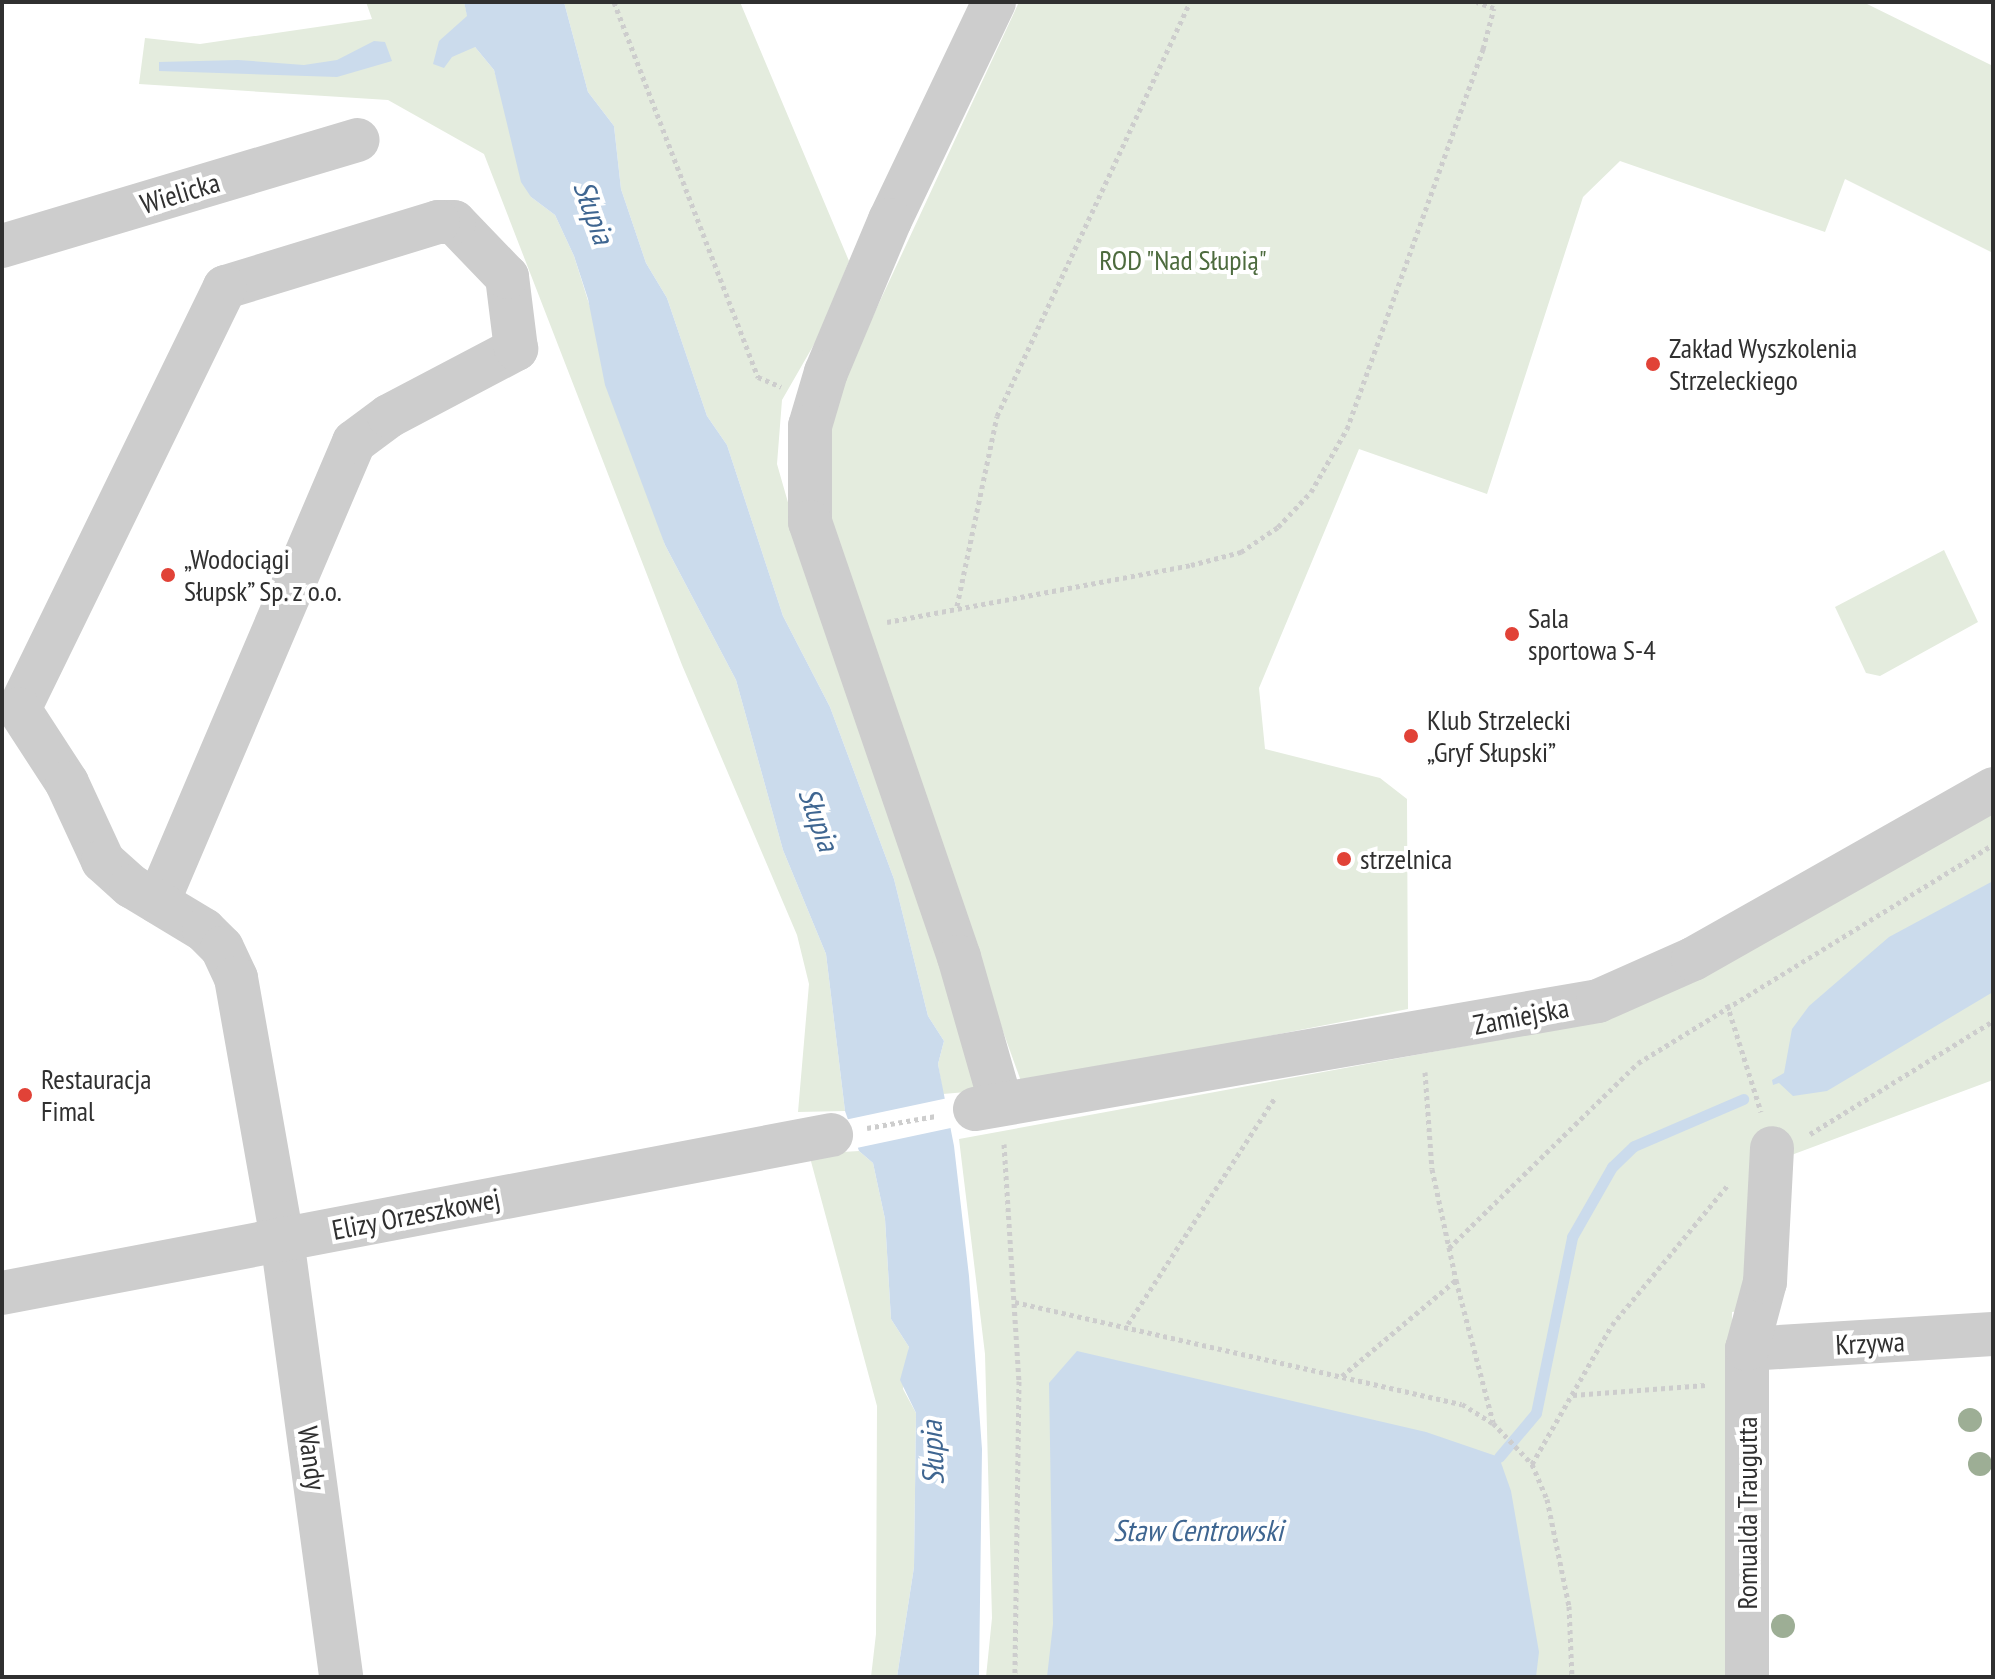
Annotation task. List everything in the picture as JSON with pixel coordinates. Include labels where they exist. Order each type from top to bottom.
[{"type":"street","points":[[987,1106],[959,957],[842,626],[810,522],[810,426],[890,220],[994,2]]},
{"type":"street","name":"Wielicka","points":[[2,246],[358,140]]},
{"type":"street","name":"Wandy","points":[[158,902],[354,442],[389,416],[516,349],[507,277],[454,222],[438,222],[225,287],[19,709],[67,783],[103,861],[158,902],[204,930],[230,962],[282,1239],[341,1677]]},
{"type":"street","name":"Zamiejska","points":[[987,1106],[1424,1035],[1598,1001],[1693,959],[1993,789]]},
{"type":"street","name":"Elizy Orzeszkowej","points":[[2,1293],[831,1135]]},
{"type":"street","name":"Romualda Traugutta","points":[[1747,1677],[1747,1365],[1765,1282],[1772,1148]]},
{"type":"street","name":"Krzywa","points":[[1747,1365],[1993,1334]]},
{"type":"path","points":[[614,2],[758,377],[817,403]]},
{"type":"path","points":[[957,606],[997,416],[1190,2]]},
{"type":"path","points":[[842,626],[911,619],[957,606],[1114,583],[1241,552],[1278,527],[1311,492],[1347,429],[1460,123],[1494,8],[1477,2]]},
{"type":"path","points":[[1449,1248],[1638,1063],[1727,1004],[1993,845]]},
{"type":"path","points":[[1727,1004],[1772,1148]]},
{"type":"path","points":[[1532,1464],[1637,1292],[1711,1202],[1772,1148],[1818,1131],[1993,1021]]},
{"type":"path","points":[[1424,1035],[1432,1169],[1456,1280],[1493,1423]]},
{"type":"path","points":[[1128,1324],[1304,1053]]},
{"type":"path","points":[[831,1135],[987,1106],[1015,1302],[1015,1677]]},
{"type":"path","points":[[1342,1376],[1456,1280]]},
{"type":"path","points":[[1015,1302],[1128,1324],[1462,1404],[1493,1423],[1506,1433],[1532,1464],[1547,1499],[1562,1564],[1572,1677]]},
{"type":"path","points":[[1572,1395],[1747,1365]]},
{"type":"green space","points":[[366,2],[464,2],[475,47],[494,70],[531,197],[555,215],[574,256],[665,545],[736,680],[783,850],[826,954],[845,1111],[798,1112],[809,984],[797,935],[682,665],[484,154],[388,100],[139,84],[145,38],[200,44],[372,19]]},
{"type":"green space","points":[[564,2],[740,2],[849,261],[820,334],[782,400],[777,464],[801,548],[990,1090],[943,1094],[938,1064],[944,1041],[928,1016],[894,879],[830,707],[783,616],[727,445],[707,416],[667,298],[646,263],[621,189],[614,126],[588,92]]},
{"type":"green space","name":"ROD \"Nad Słupią\"","points":[[1019,2],[1863,2],[1993,66],[1993,253],[1845,179],[1825,232],[1620,161],[1583,197],[1487,494],[1359,449],[1259,688],[1265,749],[1380,778],[1407,799],[1408,1009],[1022,1084],[920,801],[824,507],[823,443],[847,372]]},
{"type":"green space","points":[[1944,550],[1978,622],[1880,676],[1866,673],[1835,607]]},
{"type":"green space","points":[[1993,806],[1993,1080],[1778,1160],[1780,1307],[1732,1312],[1727,1677],[986,1677],[992,1618],[985,1354],[959,1139],[1611,1019]]},
{"type":"green space","points":[[859,1151],[873,1163],[885,1219],[891,1319],[909,1347],[903,1389],[916,1413],[914,1567],[897,1677],[871,1677],[876,1634],[877,1406],[809,1154]]},
{"type":"water","name":"Słupia","points":[[464,2],[564,2],[588,92],[614,126],[621,189],[646,263],[667,298],[707,416],[727,445],[783,616],[830,707],[894,879],[928,1016],[944,1041],[938,1064],[954,1146],[969,1276],[982,1449],[979,1677],[897,1677],[914,1567],[916,1413],[900,1380],[909,1347],[891,1319],[885,1219],[873,1163],[859,1151],[845,1111],[826,954],[783,850],[736,680],[665,545],[605,385],[588,299],[574,256],[555,215],[531,197],[521,182],[494,70],[475,47],[452,57],[444,68],[433,64],[439,41],[467,16]]},
{"type":"water","points":[[374,41],[385,42],[392,61],[337,77],[159,71],[159,62],[238,60],[304,65],[337,60]]},
{"type":"water","points":[[1993,881],[1993,992],[1827,1091],[1793,1096],[1779,1083],[1773,1085],[1772,1080],[1784,1073],[1792,1029],[1809,1006],[1889,937]]},
{"type":"water","name":"Staw Centrowski","points":[[1077,1351],[1426,1432],[1499,1457],[1511,1491],[1539,1652],[1536,1677],[1047,1677],[1053,1624],[1049,1383]]},
{"type":"pier","points":[[948,1098],[954,1127],[850,1150],[843,1120]]},
{"type":"waterway","points":[[1499,1457],[1536,1413],[1572,1237],[1612,1167],[1634,1146],[1743,1099]]},
{"type":"place","name":"Zakład Wyszkolenia Strzeleckiego","points":[[1653,364]]},
{"type":"place","name":"„Wodociągi Słupsk” Sp. z o.o.","points":[[168,575]]},
{"type":"place","name":"Sala sportowa S-4","points":[[1512,634]]},
{"type":"place","name":"Klub Strzelecki „Gryf Słupski”","points":[[1411,736]]},
{"type":"place","name":"strzelnica","points":[[1344,859]]},
{"type":"place","name":"Restauracja Fimal","points":[[25,1095]]}]
